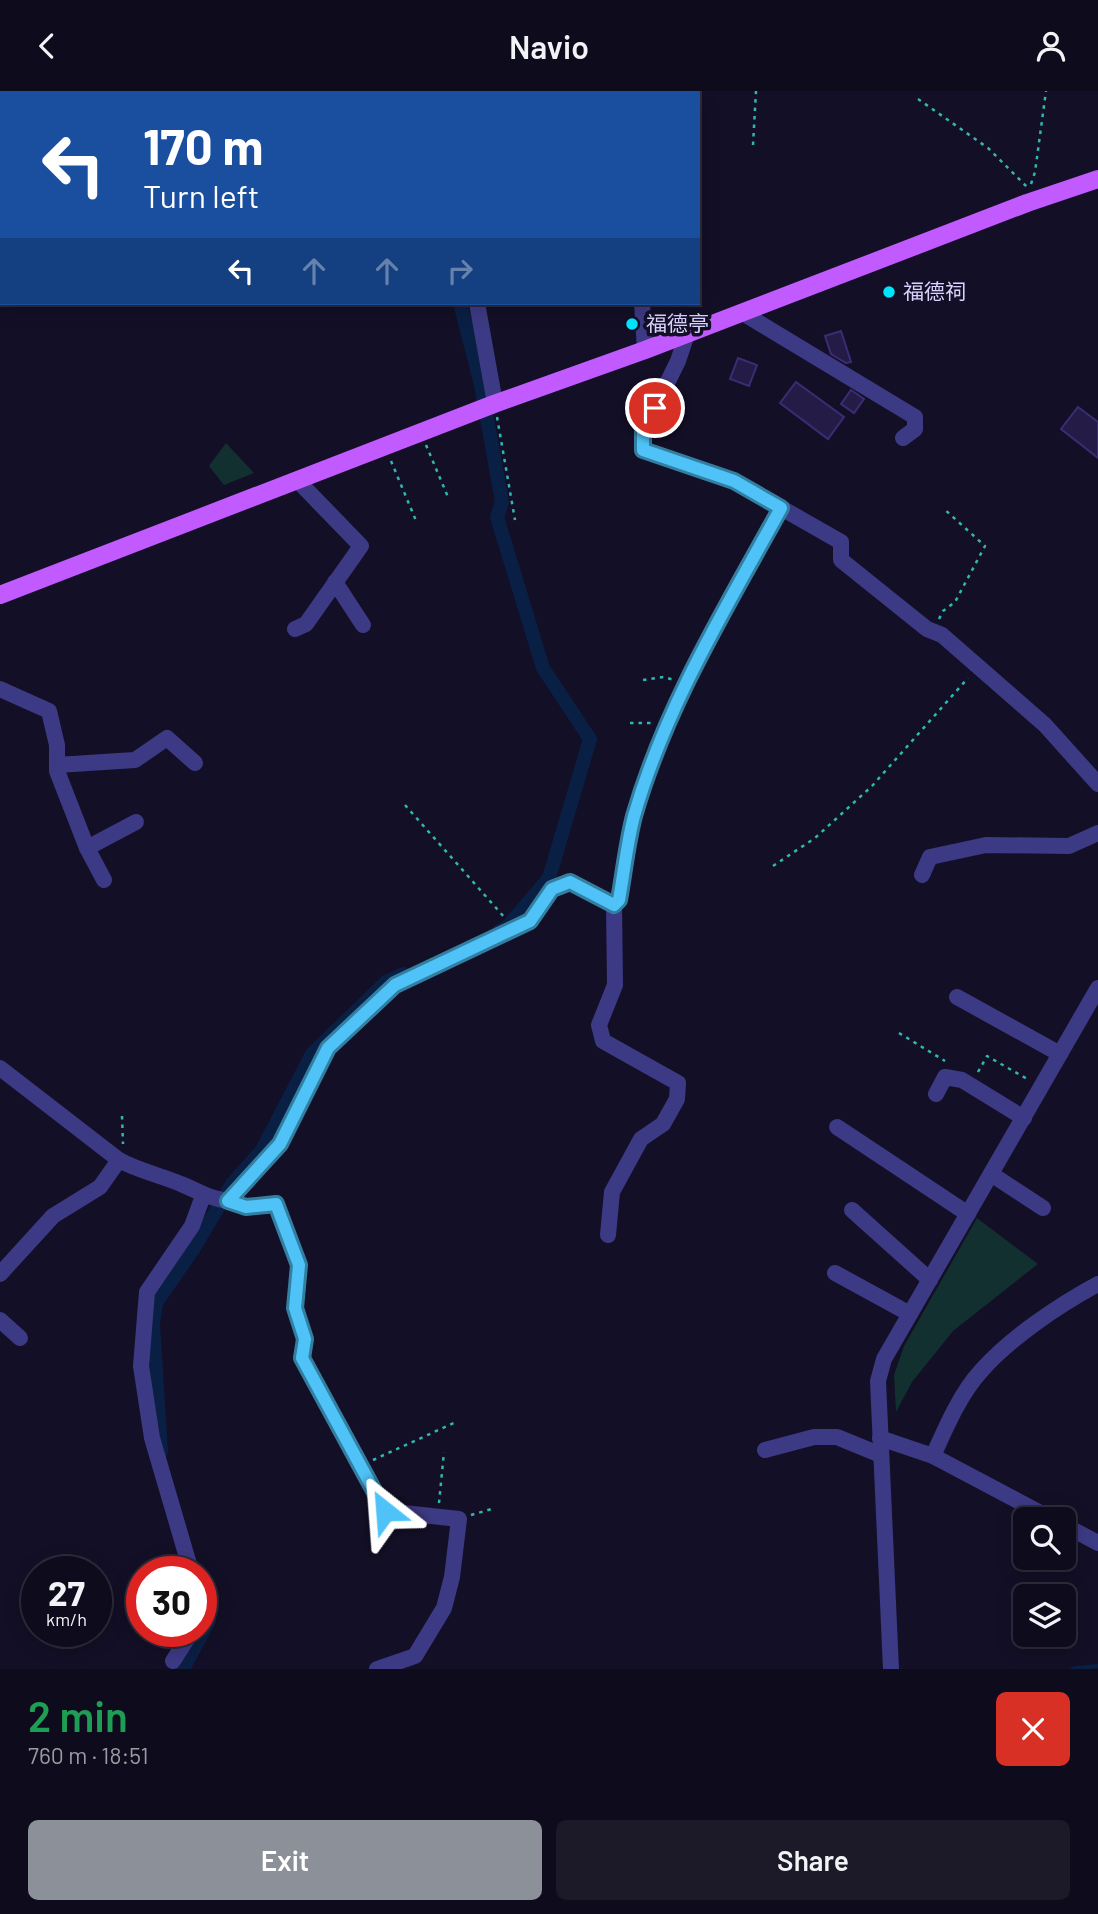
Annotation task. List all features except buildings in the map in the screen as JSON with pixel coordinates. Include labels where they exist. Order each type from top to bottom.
[{"type":"main road","points":[[0,595],[494,403],[645,350],[1014,208],[1098,179]]},
{"type":"street","points":[[477,305],[494,403]]},
{"type":"street","points":[[642,305],[645,350]]},
{"type":"street","points":[[741,312],[915,417],[915,429],[903,438]]},
{"type":"street","points":[[687,334],[678,362],[643,432],[643,450],[734,481],[841,541],[841,560],[927,629],[942,635],[1045,725],[1098,784]]},
{"type":"street","points":[[295,629],[306,624],[361,545],[298,481]]},
{"type":"street","points":[[608,1235],[612,1192],[641,1139],[663,1124],[677,1099],[678,1083],[603,1041],[599,1025],[615,985],[614,905],[619,900],[634,817],[685,682],[781,508]]},
{"type":"street","points":[[335,582],[363,625]]},
{"type":"street","points":[[0,689],[48,711],[57,745],[57,765],[87,848],[104,880]]},
{"type":"street","points":[[57,765],[135,760],[167,738],[195,763]]},
{"type":"street","points":[[87,848],[136,822]]},
{"type":"street","points":[[922,875],[930,857],[947,852],[986,845],[1069,846],[1098,833]]},
{"type":"street","points":[[228,1201],[280,1144],[328,1048],[395,985],[530,921],[552,889],[570,882],[614,905]]},
{"type":"street","points":[[891,1669],[878,1381],[884,1359],[1098,988]]},
{"type":"street","points":[[957,997],[1060,1054]]},
{"type":"street","points":[[0,1068],[119,1160],[137,1170],[183,1184],[203,1196],[246,1207],[276,1204],[299,1265],[295,1308],[305,1339],[302,1358],[385,1511],[459,1519],[452,1577],[444,1608],[415,1656],[377,1669]]},
{"type":"street","points":[[936,1094],[945,1077],[962,1080],[1024,1118]]},
{"type":"street","points":[[837,1126],[968,1213]]},
{"type":"street","points":[[0,1274],[53,1216],[100,1187],[119,1160]]},
{"type":"street","points":[[991,1174],[1042,1208]]},
{"type":"street","points":[[187,1556],[152,1438],[141,1366],[147,1292],[192,1226],[203,1196]]},
{"type":"street","points":[[852,1210],[930,1280]]},
{"type":"street","points":[[835,1273],[910,1314]]},
{"type":"street","points":[[933,1456],[947,1423],[980,1372],[1010,1344],[1075,1296],[1098,1284]]},
{"type":"street","points":[[0,1320],[20,1338]]},
{"type":"street","points":[[765,1450],[814,1437],[837,1437],[881,1455]]},
{"type":"street","points":[[880,1438],[933,1456],[1029,1507]]},
{"type":"street","points":[[1076,1531],[1098,1543]]},
{"type":"street","points":[[173,1661],[182,1647]]},
{"type":"path","points":[[754,145],[756,91]]},
{"type":"path","points":[[918,99],[988,148],[1029,189],[1035,172],[1046,91]]},
{"type":"path","points":[[494,403],[515,520]]},
{"type":"path","points":[[421,432],[448,497]]},
{"type":"path","points":[[385,446],[416,523]]},
{"type":"path","points":[[933,632],[943,611],[955,602],[985,546],[943,508]]},
{"type":"path","points":[[773,866],[815,838],[872,786],[977,668]]},
{"type":"path","points":[[643,680],[664,677],[685,682]]},
{"type":"path","points":[[630,723],[667,724]]},
{"type":"path","points":[[405,805],[514,929]]},
{"type":"path","points":[[899,1033],[953,1066]]},
{"type":"path","points":[[974,1079],[987,1056],[1041,1087]]},
{"type":"path","points":[[119,1160],[124,1140],[122,1116]]},
{"type":"path","points":[[360,1465],[456,1422]]},
{"type":"path","points":[[437,1517],[444,1452]]},
{"type":"path","points":[[459,1519],[495,1508]]},
{"type":"green space","points":[[226,443],[254,473],[224,485],[209,466]]},
{"type":"green space","points":[[977,1218],[1038,1264],[953,1331],[912,1382],[896,1412],[894,1375],[904,1346]]},
{"type":"waterway","points":[[461,305],[481,385],[502,502],[497,517],[543,668],[590,739],[549,878],[508,926],[499,931]]},
{"type":"waterway","points":[[161,1452],[153,1324],[156,1303],[194,1248],[232,1184],[262,1150],[312,1054],[386,982],[404,974]]},
{"type":"waterway","points":[[183,1669],[195,1647]]},
{"type":"waterway","points":[[1073,1669],[1098,1666]]},
{"type":"place","name":"福德祠","points":[[889,292]]},
{"type":"place","name":"福德亭","points":[[632,324]]},
{"type":"route","points":[[385,1511],[302,1358],[305,1339],[295,1308],[299,1265],[276,1204],[246,1207],[228,1201],[280,1144],[328,1048],[395,985],[530,921],[552,889],[570,882],[614,905],[619,900],[634,817],[661,739],[685,682],[781,508],[734,481],[643,450],[643,432],[655,408]]}]
